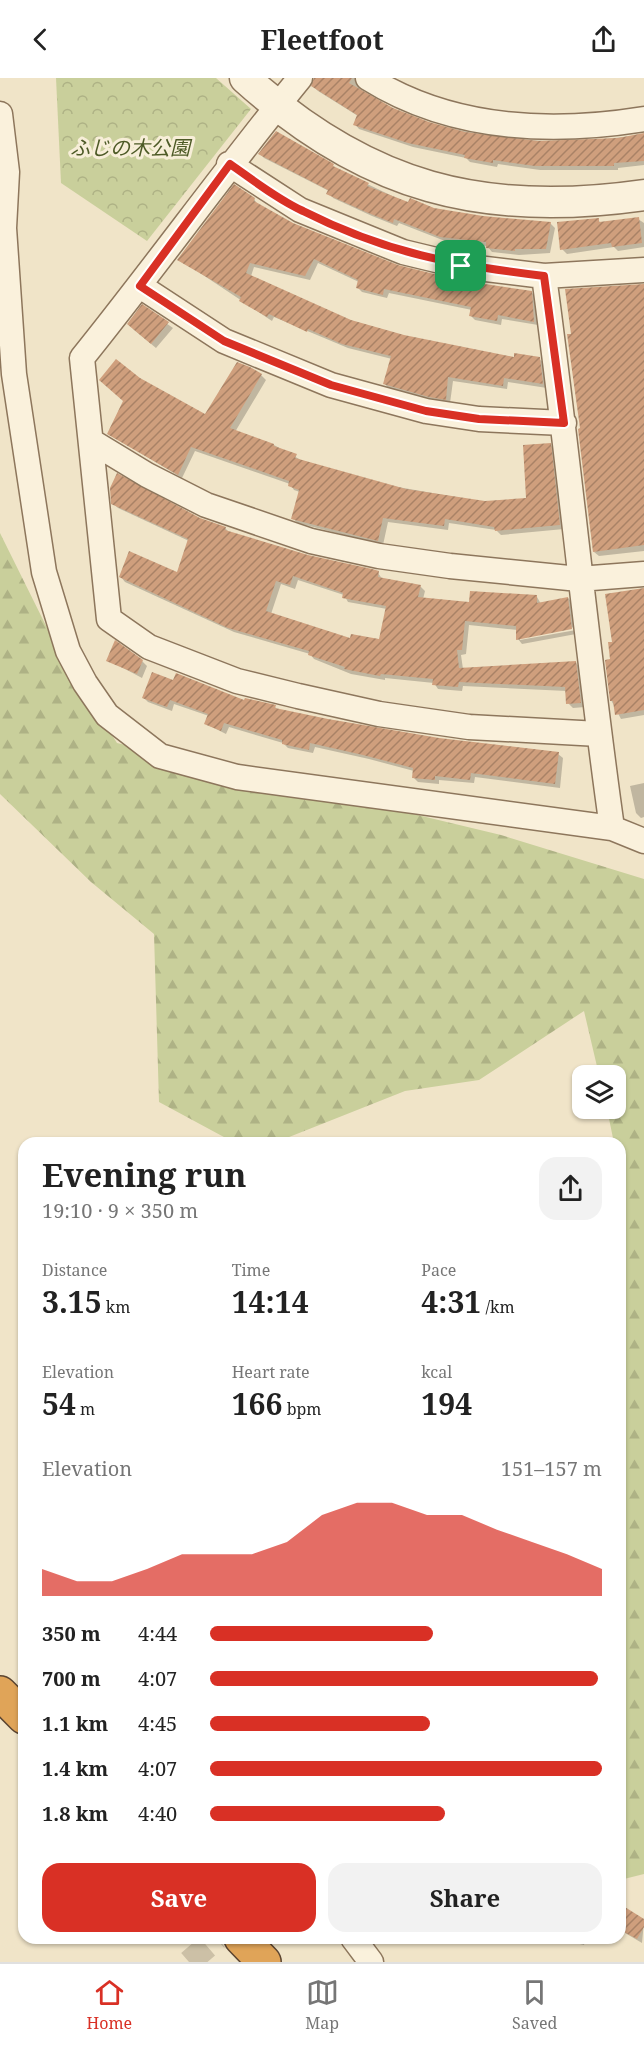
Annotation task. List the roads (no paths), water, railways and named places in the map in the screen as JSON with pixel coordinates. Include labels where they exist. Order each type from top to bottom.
[{"type":"highway","points":[[0,1693],[18,1711]]},
{"type":"highway","points":[[247,1944],[264,1962]]},
{"type":"street","points":[[245,78],[277,106],[339,148],[387,171],[431,187],[481,200],[533,204],[593,202],[644,195]]},
{"type":"street","points":[[300,78],[230,164],[140,286],[82,358],[110,619],[149,647],[237,681],[379,714],[469,727],[599,734]]},
{"type":"street","points":[[368,78],[431,106],[478,120],[534,128],[592,127],[644,119]]},
{"type":"street","points":[[0,114],[7,172],[4,228],[14,374],[44,572],[68,651],[84,683],[107,715],[160,756],[237,777],[612,828],[644,841]]},
{"type":"street","points":[[230,164],[300,210],[403,252],[461,266],[544,276],[644,270]]},
{"type":"street","points":[[544,276],[564,423],[579,579],[612,828]]},
{"type":"street","points":[[140,286],[224,341],[331,385],[426,411],[479,419],[564,423]]},
{"type":"street","points":[[91,441],[147,475],[206,505],[310,541],[379,556],[579,579],[644,574]]},
{"type":"street","points":[[358,1944],[371,1962]]},
{"type":"tunnel","points":[[189,1962],[210,1944]]},
{"type":"park label","name":"ふじの木公園","points":[[130,147]]}]
